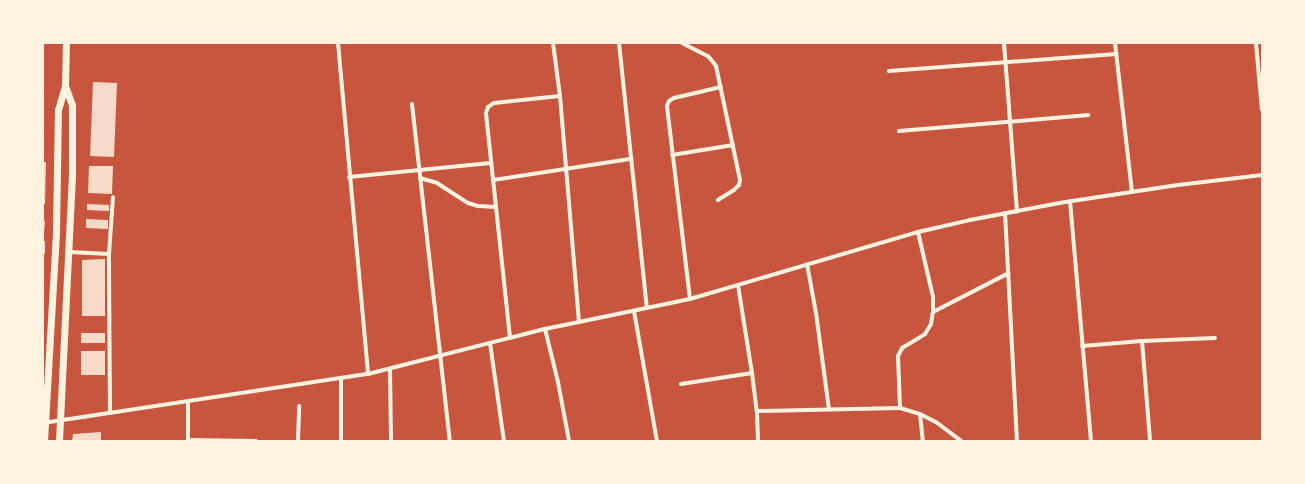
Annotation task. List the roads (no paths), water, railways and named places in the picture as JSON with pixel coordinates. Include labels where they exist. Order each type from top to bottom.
[{"type":"street","points":[[44,441],[56,233],[58,110],[65,86],[66,43]]},
{"type":"street","points":[[338,43],[368,374]]},
{"type":"street","points":[[553,43],[560,96],[579,322]]},
{"type":"street","points":[[619,43],[647,308]]},
{"type":"street","points":[[682,43],[708,56],[714,61],[721,87],[739,173],[739,185],[718,200]]},
{"type":"street","points":[[1004,43],[1017,211]]},
{"type":"street","points":[[1115,43],[1132,192]]},
{"type":"street","points":[[1256,43],[1262,110]]},
{"type":"street","points":[[889,71],[1006,61],[1116,54]]},
{"type":"street","points":[[59,441],[70,252],[72,177],[72,110],[65,86]]},
{"type":"street","points":[[690,299],[667,113],[669,101],[680,96],[721,87]]},
{"type":"street","points":[[510,338],[490,163],[486,112],[488,107],[494,103],[560,96]]},
{"type":"street","points":[[412,104],[450,441]]},
{"type":"street","points":[[899,131],[1088,115]]},
{"type":"street","points":[[672,155],[733,145]]},
{"type":"street","points":[[492,180],[631,159]]},
{"type":"street","points":[[349,177],[490,163]]},
{"type":"street","points":[[44,423],[368,374],[545,329],[690,299],[918,232],[1005,213],[1070,201],[1262,175]]},
{"type":"street","points":[[420,178],[437,183],[468,203],[478,206],[496,207]]},
{"type":"street","points":[[110,413],[110,254],[113,197]]},
{"type":"street","points":[[1070,201],[1091,441]]},
{"type":"street","points":[[1005,213],[1017,441]]},
{"type":"street","points":[[900,408],[898,356],[902,348],[925,334],[931,324],[933,312],[933,298],[918,232]]},
{"type":"street","points":[[70,252],[110,254]]},
{"type":"street","points":[[807,264],[816,313],[828,409]]},
{"type":"street","points":[[933,312],[1008,273]]},
{"type":"street","points":[[738,285],[757,411],[758,441]]},
{"type":"street","points":[[634,311],[658,441]]},
{"type":"street","points":[[545,329],[569,441]]},
{"type":"street","points":[[1082,346],[1142,341],[1215,338]]},
{"type":"street","points":[[1142,341],[1150,441]]},
{"type":"street","points":[[490,343],[504,441]]},
{"type":"street","points":[[390,369],[391,441]]},
{"type":"street","points":[[681,384],[752,373]]},
{"type":"street","points":[[341,378],[341,441]]},
{"type":"street","points":[[188,402],[188,441],[256,441]]},
{"type":"street","points":[[298,441],[299,406]]},
{"type":"street","points":[[757,411],[900,408],[920,414],[936,422],[961,441]]},
{"type":"street","points":[[920,414],[923,441]]}]
